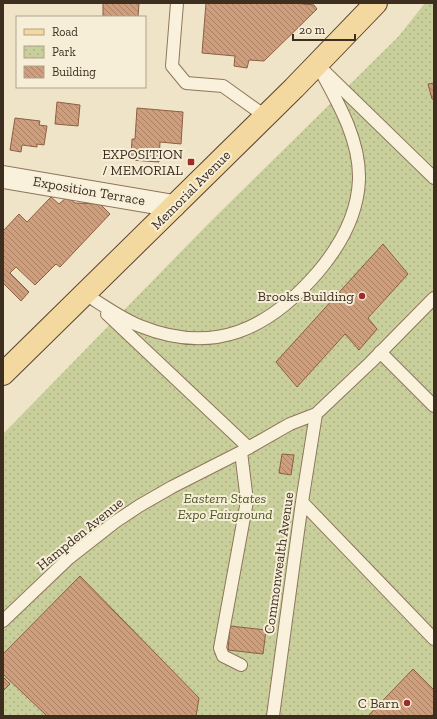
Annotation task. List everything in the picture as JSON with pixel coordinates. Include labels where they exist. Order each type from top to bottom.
[{"type":"main road","name":"Memorial Avenue","points":[[6,367],[85,294],[317,64],[376,3]]},
{"type":"street","name":"Exposition Terrace","points":[[3,177],[174,206]]},
{"type":"lane","points":[[177,3],[172,66],[186,83],[223,86],[265,116]]},
{"type":"lane","points":[[317,64],[434,178]]},
{"type":"lane","points":[[85,294],[140,326],[173,336],[217,338],[243,331],[268,317],[298,294],[324,264],[344,235],[353,213],[359,179],[357,163],[349,130],[340,108],[317,64]]},
{"type":"lane","points":[[85,294],[245,450],[247,501],[220,648],[223,656],[241,665]]},
{"type":"lane","points":[[316,414],[434,298]]},
{"type":"lane","points":[[380,352],[434,406]]},
{"type":"lane","name":"Hampden Avenue","points":[[3,621],[70,558],[115,522],[139,506],[172,487],[245,450],[290,424],[316,414]]},
{"type":"lane","name":"Commonwealth Avenue","points":[[273,716],[302,502],[316,414]]},
{"type":"lane","points":[[302,502],[434,639]]},
{"type":"green space","name":"Eastern States Expo Fairground","points":[[425,3],[434,3],[434,716],[3,716],[3,434],[208,224],[398,37]]},
{"type":"building","points":[[103,3],[139,3],[138,16],[103,16]]},
{"type":"building","points":[[206,3],[294,3],[314,5],[317,9],[264,61],[249,60],[247,68],[234,66],[235,56],[202,53]]},
{"type":"building","points":[[434,83],[434,99],[432,99],[428,84]]},
{"type":"building","points":[[57,102],[80,105],[78,126],[55,124]]},
{"type":"building","points":[[137,108],[183,112],[181,144],[160,142],[159,162],[131,160],[132,139],[135,139]]},
{"type":"building","points":[[15,118],[40,121],[39,125],[47,126],[44,145],[37,144],[37,147],[22,145],[21,152],[10,150]]},
{"type":"building","points":[[51,197],[59,204],[67,197],[75,203],[100,204],[110,214],[60,267],[56,264],[35,285],[16,267],[10,273],[29,292],[21,301],[3,283],[3,231],[19,214],[27,222]]},
{"type":"building","name":"Brooks Building","points":[[383,244],[408,274],[368,318],[377,329],[359,350],[345,334],[297,387],[276,362]]},
{"type":"building","points":[[282,454],[294,455],[291,475],[279,473]]},
{"type":"building","points":[[80,576],[199,698],[196,716],[47,716],[3,674],[3,654]]},
{"type":"building","points":[[230,626],[266,630],[263,654],[228,650]]},
{"type":"building","name":"C Barn","points":[[413,669],[434,690],[434,716],[368,716]]},
{"type":"building","points":[[3,677],[10,684],[3,691]]},
{"type":"place","name":"EXPOSITION / MEMORIAL","points":[[191,162]]},
{"type":"place","name":"Brooks Building","points":[[362,296]]},
{"type":"place","name":"C Barn","points":[[407,703]]}]
